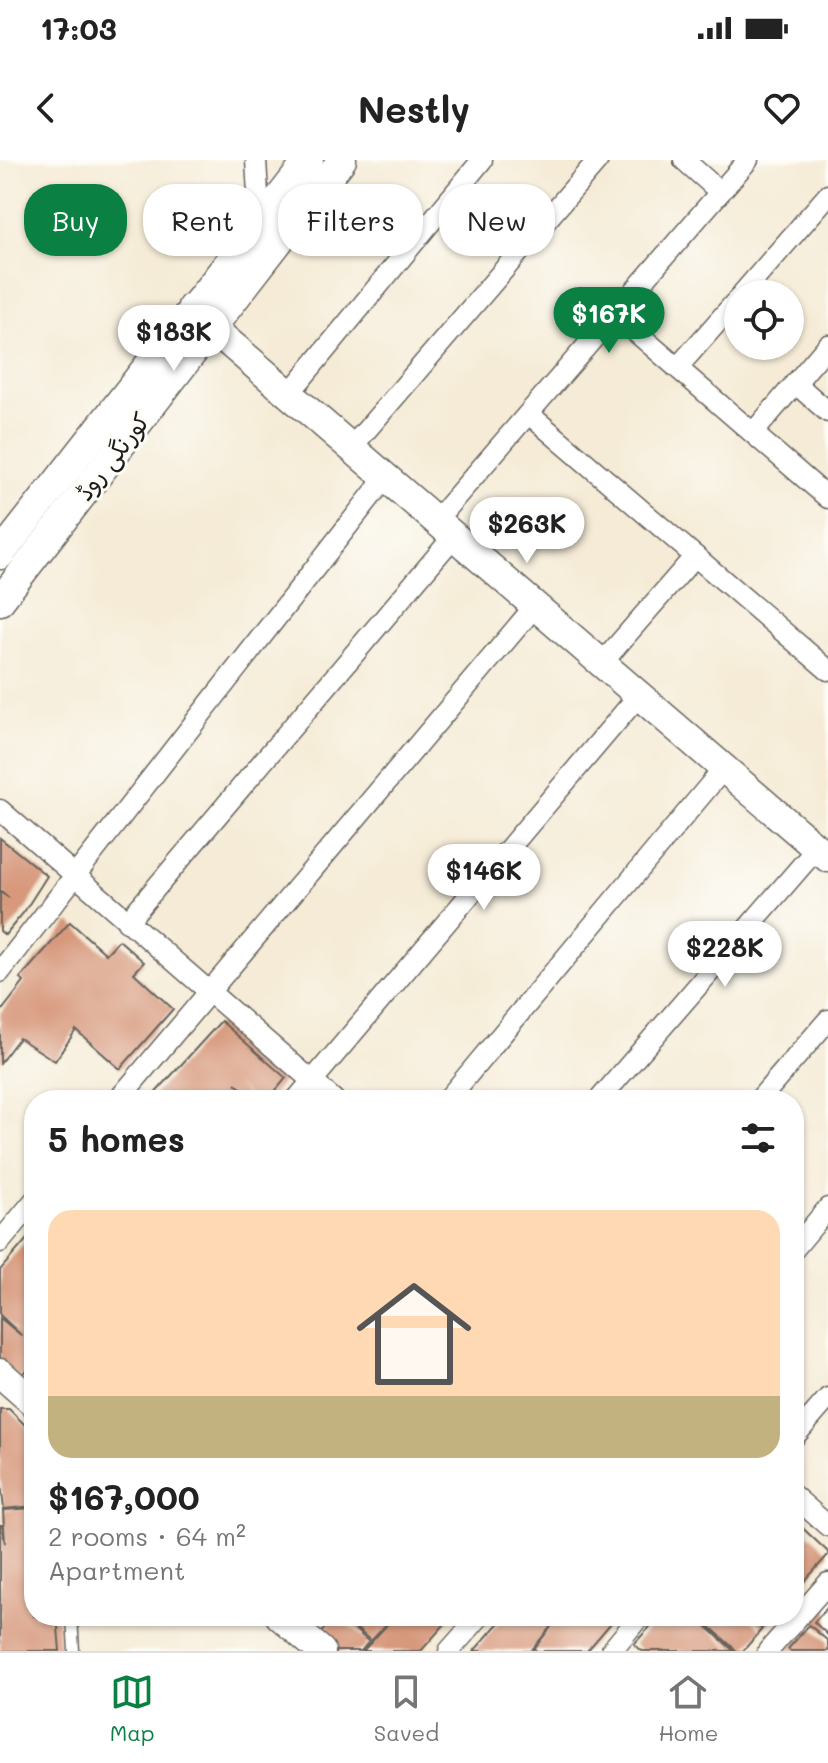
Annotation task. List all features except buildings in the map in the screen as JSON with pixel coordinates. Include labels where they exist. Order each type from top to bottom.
[{"type":"main road","name":"کورنگی روڈ","points":[[262,221],[309,160]]},
{"type":"main road","name":"کورنگی روڈ","points":[[0,555],[202,317],[265,259],[342,160]]},
{"type":"main road","name":"کورنگی روڈ","points":[[0,601],[202,317],[240,256]]},
{"type":"main road","points":[[202,317],[823,853]]},
{"type":"main road","points":[[0,1373],[24,1394]]},
{"type":"main road","points":[[301,1626],[321,1651]]},
{"type":"street","points":[[256,160],[257,184]]},
{"type":"street","points":[[289,394],[482,160]]},
{"type":"street","points":[[351,448],[598,160]]},
{"type":"street","points":[[684,160],[720,192]]},
{"type":"street","points":[[127,922],[445,528],[529,414],[748,160]]},
{"type":"street","points":[[754,280],[828,195]]},
{"type":"street","points":[[262,242],[265,259]]},
{"type":"street","points":[[615,314],[828,498]]},
{"type":"street","points":[[677,368],[724,315]]},
{"type":"street","points":[[753,433],[828,345]]},
{"type":"street","points":[[795,383],[828,412]]},
{"type":"street","points":[[529,414],[828,670]]},
{"type":"street","points":[[0,972],[386,477]]},
{"type":"street","points":[[602,663],[695,556]]},
{"type":"street","points":[[126,1090],[535,606]]},
{"type":"street","points":[[304,1090],[639,695]]},
{"type":"street","points":[[455,1090],[724,768]]},
{"type":"street","points":[[0,810],[322,1090]]},
{"type":"street","points":[[608,1090],[823,853]]},
{"type":"street","points":[[768,1090],[828,1020]]},
{"type":"street","points":[[804,1237],[828,1208]]},
{"type":"street","points":[[0,1242],[24,1213]]},
{"type":"street","points":[[804,1426],[828,1398]]},
{"type":"street","points":[[804,1505],[828,1526]]},
{"type":"street","points":[[804,1610],[828,1583]]},
{"type":"street","points":[[449,1651],[471,1626]]},
{"type":"street","points":[[611,1651],[632,1626]]},
{"type":"street","points":[[768,1651],[790,1626]]},
{"type":"lane","points":[[73,1626],[74,1651]]}]
